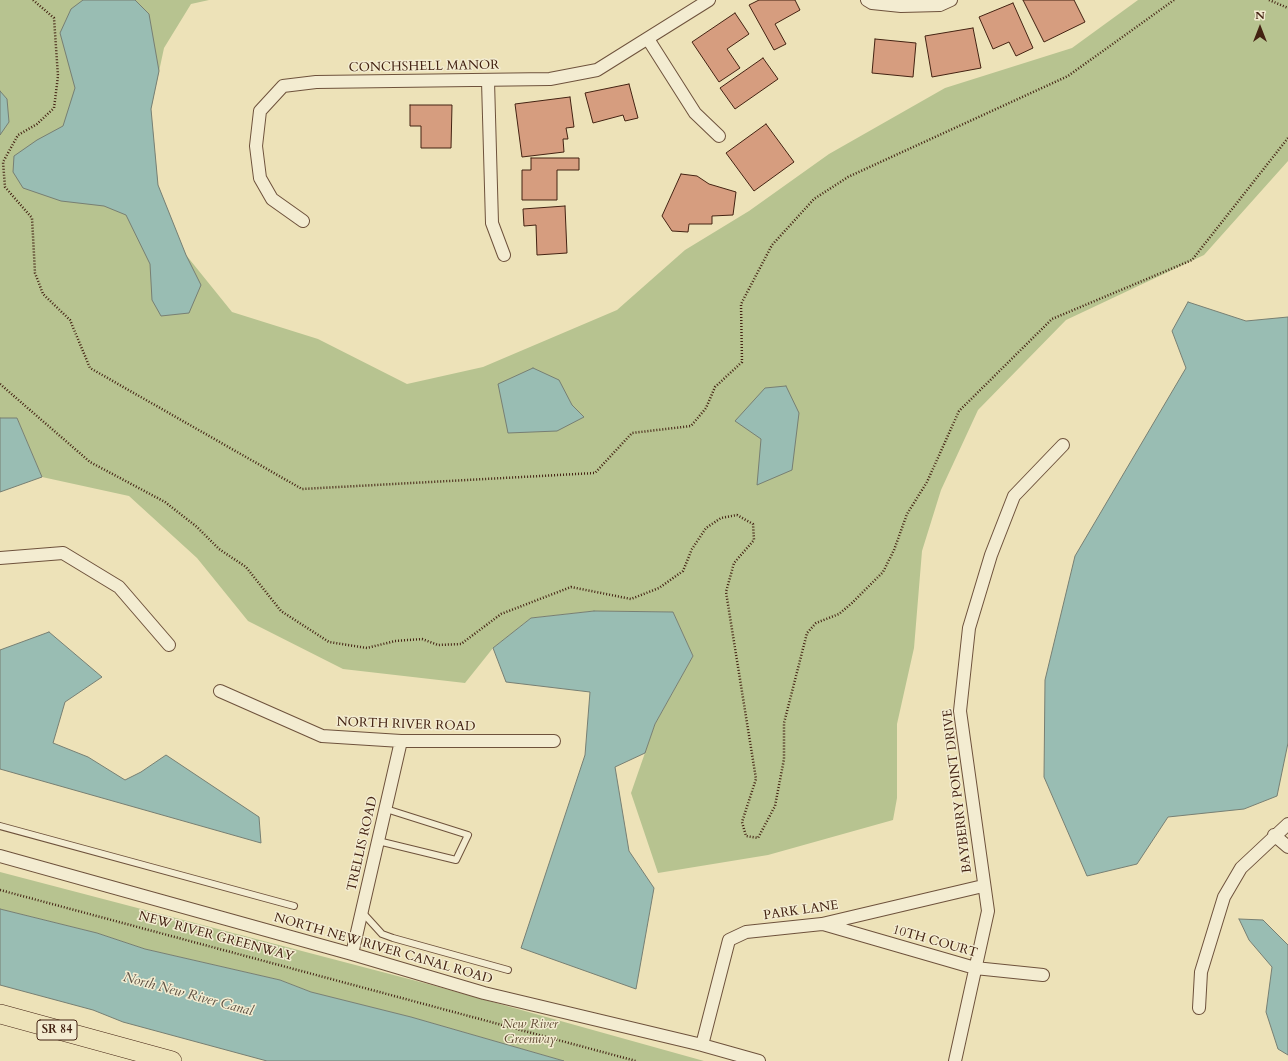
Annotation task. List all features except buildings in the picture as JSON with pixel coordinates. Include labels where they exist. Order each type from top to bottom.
[{"type":"main road","name":"SR 84","points":[[0,1014],[172,1061]]},
{"type":"street","name":"CONCHSHELL MANOR","points":[[303,221],[272,199],[260,178],[256,146],[260,111],[283,86],[316,82],[550,79],[597,70],[709,0]]},
{"type":"street","points":[[867,0],[872,4],[900,6],[940,5],[951,0]]},
{"type":"street","points":[[648,39],[695,113],[719,136]]},
{"type":"street","points":[[488,80],[492,223],[504,254]]},
{"type":"street","name":"BAYBERRY POINT DRIVE","points":[[955,1061],[988,911],[983,886],[960,711],[969,628],[991,555],[1014,496],[1063,445]]},
{"type":"street","points":[[0,558],[63,553],[119,587],[169,645]]},
{"type":"street","name":"NORTH RIVER ROAD","points":[[220,691],[322,736],[401,741],[554,741]]},
{"type":"street","name":"TRELLIS ROAD","points":[[352,954],[401,741]]},
{"type":"street","points":[[1199,1008],[1200,972],[1224,897],[1242,868],[1274,835],[1288,824]]},
{"type":"street","points":[[1274,835],[1288,846]]},
{"type":"street","name":"NORTH NEW RIVER CANAL ROAD","points":[[0,856],[352,954],[484,993],[702,1045],[759,1061]]},
{"type":"street","name":"PARK LANE","points":[[702,1045],[729,940],[746,932],[822,924],[983,886]]},
{"type":"street","name":"10TH COURT","points":[[822,924],[975,968],[1043,975]]},
{"type":"lane","points":[[378,841],[456,860],[468,834],[386,809]]},
{"type":"lane","points":[[0,826],[294,906]]},
{"type":"lane","points":[[362,912],[382,934],[508,970]]},
{"type":"path","points":[[33,0],[54,18],[58,76],[54,108],[37,124],[18,135],[2,162],[5,187],[32,218],[35,273],[43,294],[70,320],[90,368],[302,489],[596,474],[632,434],[691,426],[706,408],[715,387],[742,362],[741,304],[772,245],[814,199],[848,177],[1068,76],[1174,0]]},
{"type":"path","points":[[1269,0],[1288,8]]},
{"type":"path","points":[[0,384],[90,462],[165,502],[196,527],[219,549],[246,567],[281,611],[329,642],[367,648],[395,641],[422,639],[438,645],[461,644],[501,614],[572,587],[631,599],[659,588],[683,571],[692,549],[706,528],[720,518],[737,515],[753,524],[754,540],[734,564],[726,592],[756,779],[742,822],[746,836],[758,838],[776,806],[784,759],[784,723],[807,633],[816,623],[839,614],[848,607],[883,572],[894,550],[907,514],[927,482],[958,411],[1052,319],[1192,260],[1288,138]]},
{"type":"path","name":"NEW RIVER GREENWAY","points":[[0,890],[636,1061]]},
{"type":"green space","points":[[0,0],[209,0],[191,4],[164,48],[151,109],[158,185],[186,255],[232,312],[318,339],[407,384],[483,367],[617,310],[685,250],[749,211],[829,154],[945,88],[1072,48],[1138,0],[1288,0],[1288,161],[1204,255],[1066,320],[978,410],[941,490],[922,551],[914,648],[897,724],[897,798],[893,820],[768,855],[658,873],[631,793],[655,724],[693,656],[673,612],[594,611],[531,618],[493,648],[465,683],[343,669],[248,621],[197,558],[129,496],[42,477],[17,418],[0,418]]},
{"type":"green space","name":"New River Greenway","points":[[0,872],[428,984],[704,1061],[564,1061],[411,1017],[311,992],[280,980],[145,949],[97,933],[0,909]]},
{"type":"water","points":[[83,0],[135,0],[149,14],[159,71],[151,109],[158,185],[186,255],[201,285],[189,313],[161,316],[152,300],[150,264],[126,215],[104,206],[61,201],[23,188],[13,172],[14,156],[37,140],[63,126],[75,88],[60,33],[71,9]]},
{"type":"water","points":[[0,91],[7,99],[9,122],[0,135]]},
{"type":"water","points":[[1188,302],[1246,321],[1288,317],[1288,743],[1277,796],[1244,809],[1168,817],[1137,864],[1087,876],[1044,777],[1045,680],[1075,556],[1186,368],[1172,331]]},
{"type":"water","points":[[533,368],[559,380],[572,405],[584,417],[557,431],[508,433],[498,384]]},
{"type":"water","points":[[786,386],[799,413],[792,470],[757,485],[761,439],[735,421],[765,388]]},
{"type":"water","points":[[0,418],[17,418],[42,477],[0,492]]},
{"type":"water","points":[[594,611],[673,612],[693,656],[655,724],[645,753],[615,767],[629,851],[654,888],[636,989],[521,948],[585,755],[590,692],[506,682],[493,648],[531,618]]},
{"type":"water","points":[[49,632],[102,677],[65,702],[53,743],[88,757],[125,780],[141,772],[166,755],[259,817],[261,843],[0,769],[0,650]]},
{"type":"water","name":"North New River Canal","points":[[0,909],[97,933],[145,949],[280,980],[311,992],[411,1017],[564,1061],[267,1061],[123,1022],[93,1010],[0,985]]},
{"type":"water","points":[[1239,919],[1263,920],[1288,945],[1288,1055],[1278,1049],[1266,1012],[1272,967],[1249,940]]}]
